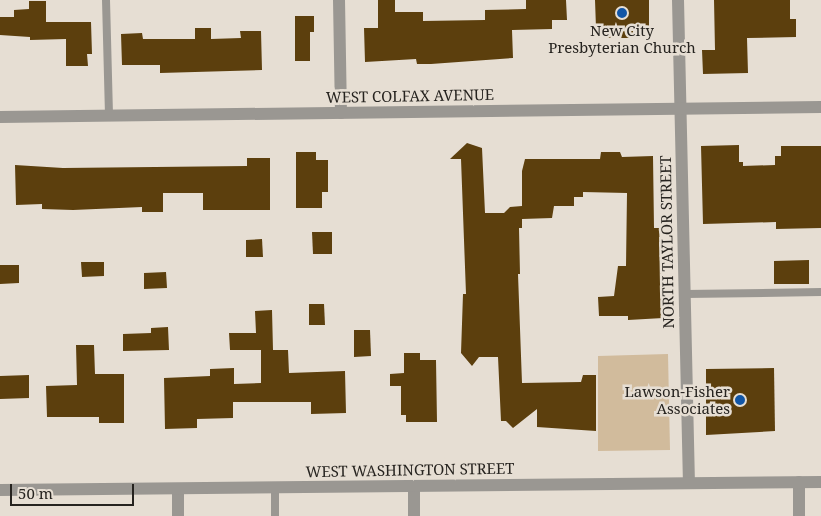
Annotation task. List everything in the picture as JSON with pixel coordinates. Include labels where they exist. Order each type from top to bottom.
[{"type":"street","points":[[339,0],[341,113]]},
{"type":"street","name":"NORTH TAYLOR STREET","points":[[678,0],[689,483]]},
{"type":"street","name":"WEST COLFAX AVENUE","points":[[0,116],[821,107]]},
{"type":"street","points":[[799,482],[799,516]]},
{"type":"street","name":"WEST WASHINGTON STREET","points":[[0,490],[821,482]]},
{"type":"street","points":[[414,486],[414,516]]},
{"type":"street","points":[[178,489],[178,516]]},
{"type":"lane","points":[[106,0],[109,116]]},
{"type":"lane","points":[[685,294],[821,292]]},
{"type":"lane","points":[[275,488],[276,516]]},
{"type":"shaded area","points":[[668,354],[670,450],[598,451],[598,356]]},
{"type":"building","points":[[378,0],[395,0],[395,12],[423,12],[423,21],[485,20],[485,10],[526,9],[526,0],[566,0],[567,20],[552,20],[552,29],[512,30],[513,58],[431,64],[417,64],[416,59],[365,62],[364,28],[378,28]]},
{"type":"building","name":"New City Presbyterian Church","points":[[595,0],[649,0],[649,26],[633,29],[633,38],[605,38],[605,29],[596,28]]},
{"type":"building","points":[[714,0],[790,0],[790,19],[796,19],[796,37],[747,38],[748,73],[703,74],[702,50],[715,50]]},
{"type":"building","points":[[29,1],[46,1],[46,22],[91,22],[92,54],[87,54],[88,66],[66,66],[66,39],[30,40],[30,37],[0,35],[0,17],[14,17],[14,10],[29,9]]},
{"type":"building","points":[[295,16],[314,16],[314,32],[310,32],[310,61],[295,61]]},
{"type":"building","points":[[195,28],[211,28],[211,39],[241,38],[240,31],[261,31],[262,70],[160,73],[160,65],[122,65],[121,34],[142,33],[143,39],[195,39]]},
{"type":"building","points":[[467,143],[482,148],[485,213],[504,213],[510,207],[522,206],[522,171],[525,159],[600,159],[601,152],[620,152],[622,157],[653,156],[654,228],[659,228],[663,318],[628,320],[628,316],[599,316],[598,297],[614,296],[618,266],[626,266],[627,193],[583,192],[583,197],[574,197],[574,206],[554,206],[552,218],[522,219],[522,228],[519,228],[520,274],[518,274],[522,383],[581,382],[583,375],[596,375],[596,431],[537,427],[537,409],[513,428],[506,421],[501,421],[498,357],[479,357],[472,366],[461,353],[463,294],[466,294],[461,159],[450,159]]},
{"type":"building","points":[[739,145],[739,162],[743,162],[743,166],[775,165],[775,156],[781,156],[781,146],[821,146],[821,228],[776,229],[776,222],[703,224],[701,146]]},
{"type":"building","points":[[296,152],[316,152],[316,160],[328,160],[328,192],[322,192],[322,208],[296,208]]},
{"type":"building","points":[[247,158],[270,158],[270,210],[203,210],[203,193],[163,193],[163,212],[142,212],[142,207],[73,210],[42,209],[42,204],[16,205],[15,165],[63,168],[247,166]]},
{"type":"building","points":[[312,232],[332,232],[332,254],[313,254]]},
{"type":"building","points":[[262,239],[263,257],[246,257],[246,240]]},
{"type":"building","points":[[809,260],[809,284],[774,284],[774,261]]},
{"type":"building","points":[[81,262],[104,262],[104,276],[82,277]]},
{"type":"building","points":[[0,265],[19,265],[19,283],[0,284]]},
{"type":"building","points":[[166,272],[167,288],[144,289],[144,273]]},
{"type":"building","points":[[309,304],[324,304],[325,325],[309,325]]},
{"type":"building","points":[[272,310],[273,350],[288,350],[289,373],[345,371],[346,413],[311,414],[311,402],[233,402],[233,418],[197,419],[197,428],[165,429],[164,378],[210,376],[210,369],[234,368],[234,384],[261,383],[261,350],[230,350],[229,333],[256,333],[255,311]]},
{"type":"building","points":[[168,327],[169,350],[123,351],[123,334],[151,333],[151,328]]},
{"type":"building","points":[[354,330],[370,330],[371,356],[354,357]]},
{"type":"building","points":[[76,345],[94,345],[95,374],[124,374],[124,423],[99,423],[99,417],[47,417],[46,386],[77,385]]},
{"type":"building","points":[[404,353],[420,353],[420,360],[436,360],[437,422],[406,422],[406,415],[401,415],[401,386],[390,386],[390,374],[404,373]]},
{"type":"building","name":"Lawson-Fisher Associates","points":[[774,368],[775,431],[706,435],[706,369]]},
{"type":"building","points":[[29,375],[29,398],[0,399],[0,376]]},
{"type":"place","name":"New City Presbyterian Church","points":[[622,13]]},
{"type":"place","name":"Lawson-Fisher Associates","points":[[740,400]]}]
